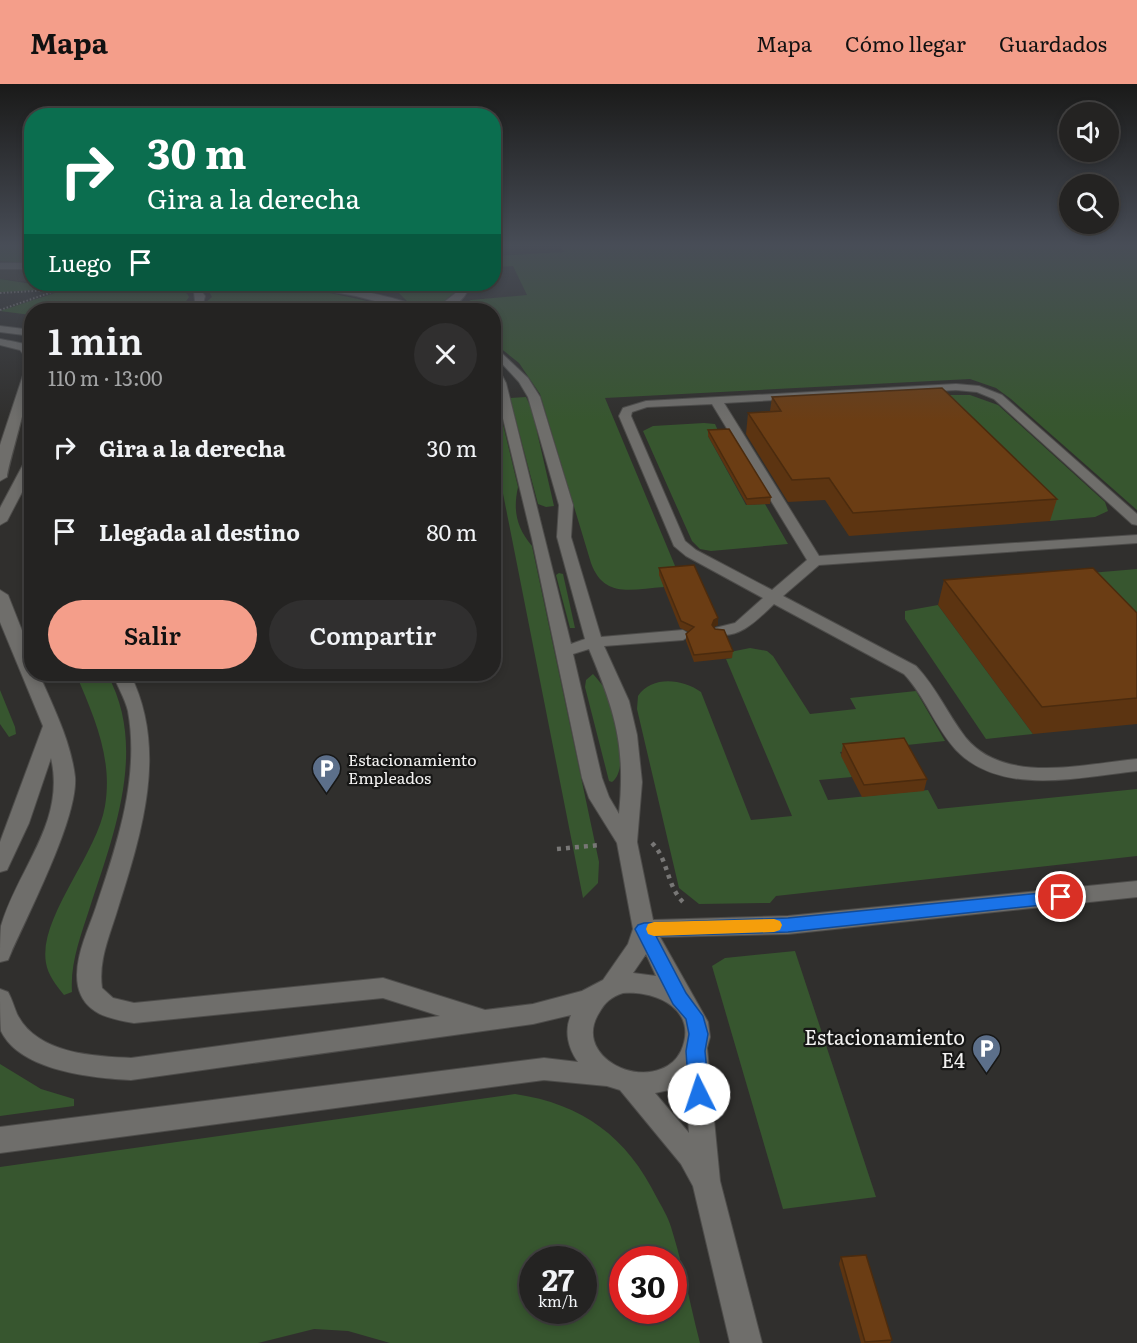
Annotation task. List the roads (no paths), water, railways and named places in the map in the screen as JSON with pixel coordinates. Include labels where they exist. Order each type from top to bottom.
[{"type":"street","points":[[0,329],[24,332]]},
{"type":"street","points":[[0,342],[24,348]]},
{"type":"street","points":[[501,356],[524,380],[534,397],[566,505],[564,537],[594,642],[620,701],[628,735],[632,782],[627,842],[644,929],[680,998],[694,1016],[699,1034],[696,1051],[706,1181],[746,1343]]},
{"type":"street","points":[[501,388],[521,386],[524,380]]},
{"type":"street","points":[[0,477],[5,449],[24,386]]},
{"type":"street","points":[[1137,521],[998,397],[979,389],[956,387],[646,404],[627,410],[625,416],[678,543],[691,553],[909,670],[920,680],[962,747],[989,767],[1023,774],[1137,765]]},
{"type":"street","points":[[716,400],[815,561]]},
{"type":"street","points":[[501,403],[539,539],[592,778],[599,798],[627,842]]},
{"type":"street","points":[[0,521],[24,474]]},
{"type":"street","points":[[539,539],[564,537]]},
{"type":"street","points":[[720,632],[741,626],[815,561],[1137,538]]},
{"type":"street","points":[[0,595],[8,622],[24,660]]},
{"type":"street","points":[[565,651],[594,642],[683,634]]},
{"type":"street","points":[[0,953],[63,808],[65,777],[52,726],[33,681]]},
{"type":"street","points":[[124,681],[137,712],[139,760],[127,835],[89,965],[88,981],[96,1000],[105,1007],[134,1013],[384,988],[471,1017],[496,1019]]},
{"type":"street","points":[[0,864],[19,823],[52,726]]},
{"type":"street","points":[[644,929],[788,925],[1137,889]]},
{"type":"street","points":[[644,929],[638,947],[605,991],[586,1007],[580,1022],[579,1038],[585,1053],[596,1067],[621,1081],[691,1155],[706,1181]]},
{"type":"street","points":[[0,999],[12,1027],[33,1047],[62,1060],[101,1068],[131,1069],[533,1014],[629,982],[649,983],[668,990],[680,998]]},
{"type":"street","points":[[0,1140],[544,1069],[595,1073],[621,1081],[650,1084],[670,1078],[686,1067],[696,1051]]},
{"type":"place","name":"Estacionamiento Empleados","points":[[327,794]]},
{"type":"place","name":"Estacionamiento E4","points":[[986,1074]]}]
